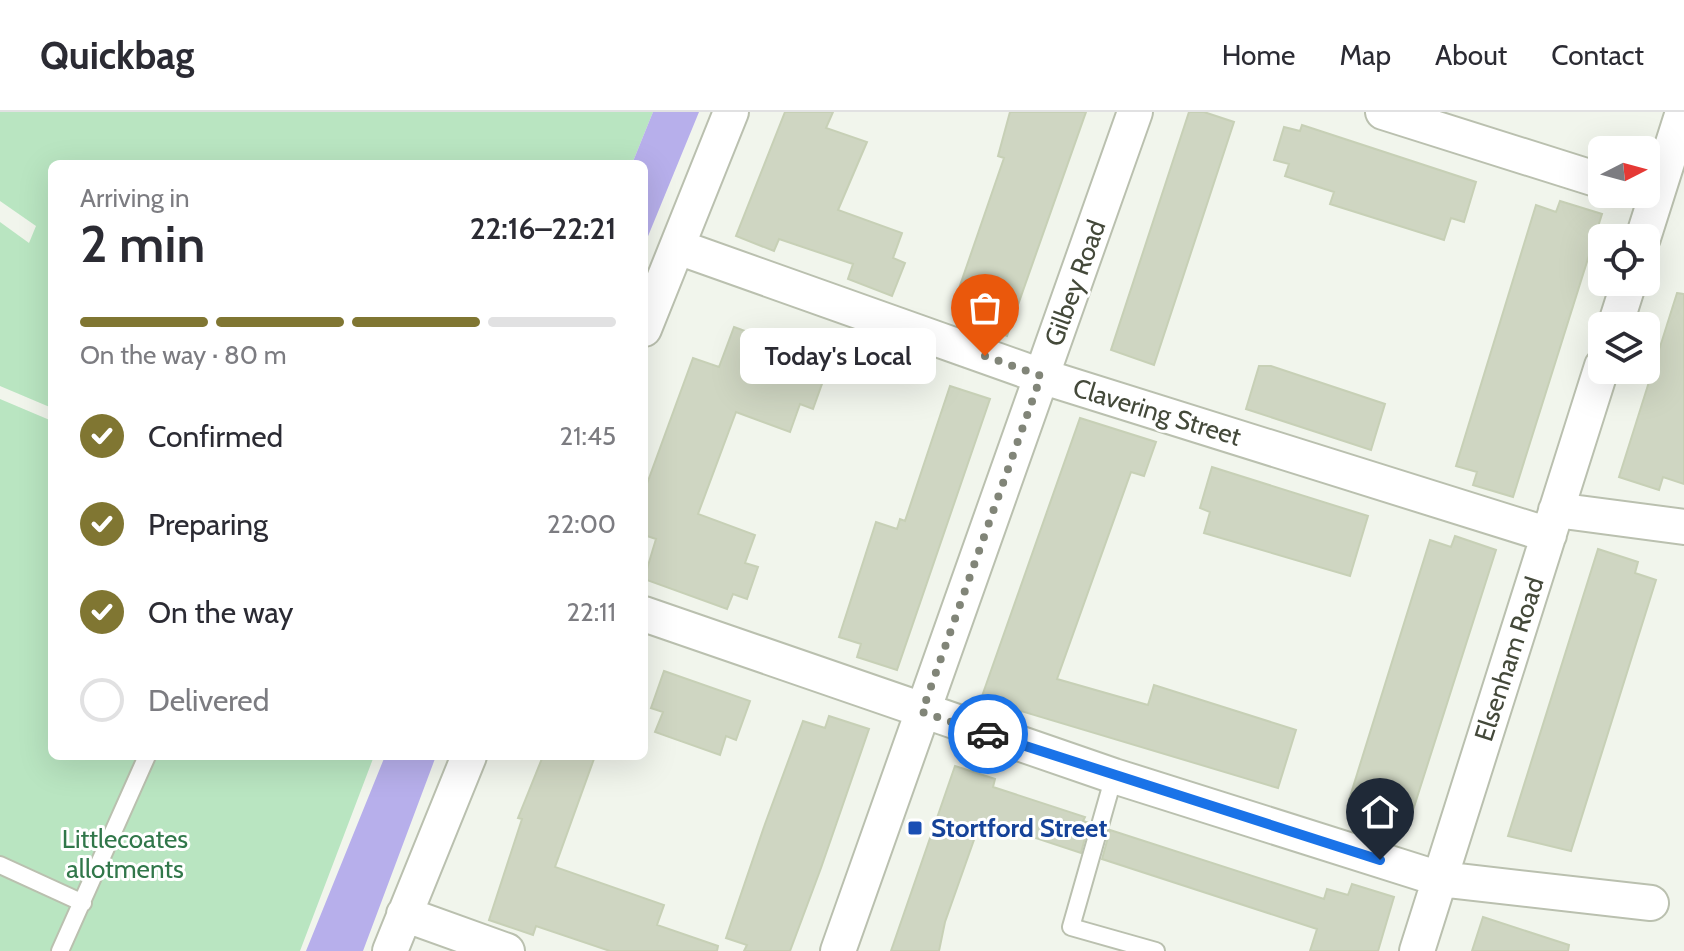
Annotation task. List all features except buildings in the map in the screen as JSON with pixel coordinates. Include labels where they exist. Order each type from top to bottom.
[{"type":"street","points":[[648,319],[731,112]]},
{"type":"street","name":"Gilbey Road","points":[[838,951],[1135,112]]},
{"type":"street","points":[[1383,112],[1588,177]]},
{"type":"street","points":[[1660,180],[1677,154],[1683,112]]},
{"type":"street","name":"Clavering Street","points":[[678,247],[1041,376],[1552,522],[1684,527]]},
{"type":"street","name":"Elsenham Road","points":[[1417,951],[1596,384]]},
{"type":"street","points":[[648,615],[1114,776],[1440,879],[1651,903]]},
{"type":"street","points":[[390,951],[467,760]]},
{"type":"street","points":[[404,914],[507,951]]},
{"type":"lane","points":[[60,951],[145,760]]},
{"type":"lane","points":[[1114,776],[1071,927],[1156,951]]},
{"type":"lane","points":[[0,865],[83,903]]},
{"type":"green space","points":[[0,112],[653,112],[634,160],[48,160],[48,406],[0,386],[0,222],[29,243],[36,226],[0,201]]},
{"type":"green space","name":"Littlecoates allotments","points":[[0,399],[48,419],[48,760],[372,760],[300,951],[0,951]]},
{"type":"shaded area","points":[[653,112],[699,112],[648,236],[648,160],[634,160]]},
{"type":"shaded area","points":[[383,760],[435,760],[363,951],[306,951]]},
{"type":"way so far","points":[[985,356],[1041,376],[922,712],[988,734]]},
{"type":"place","name":"Today's Local","points":[[985,356]]},
{"type":"place","name":"Stortford Street","points":[[915,828]]},
{"type":"route","points":[[988,734],[1380,860]]}]
